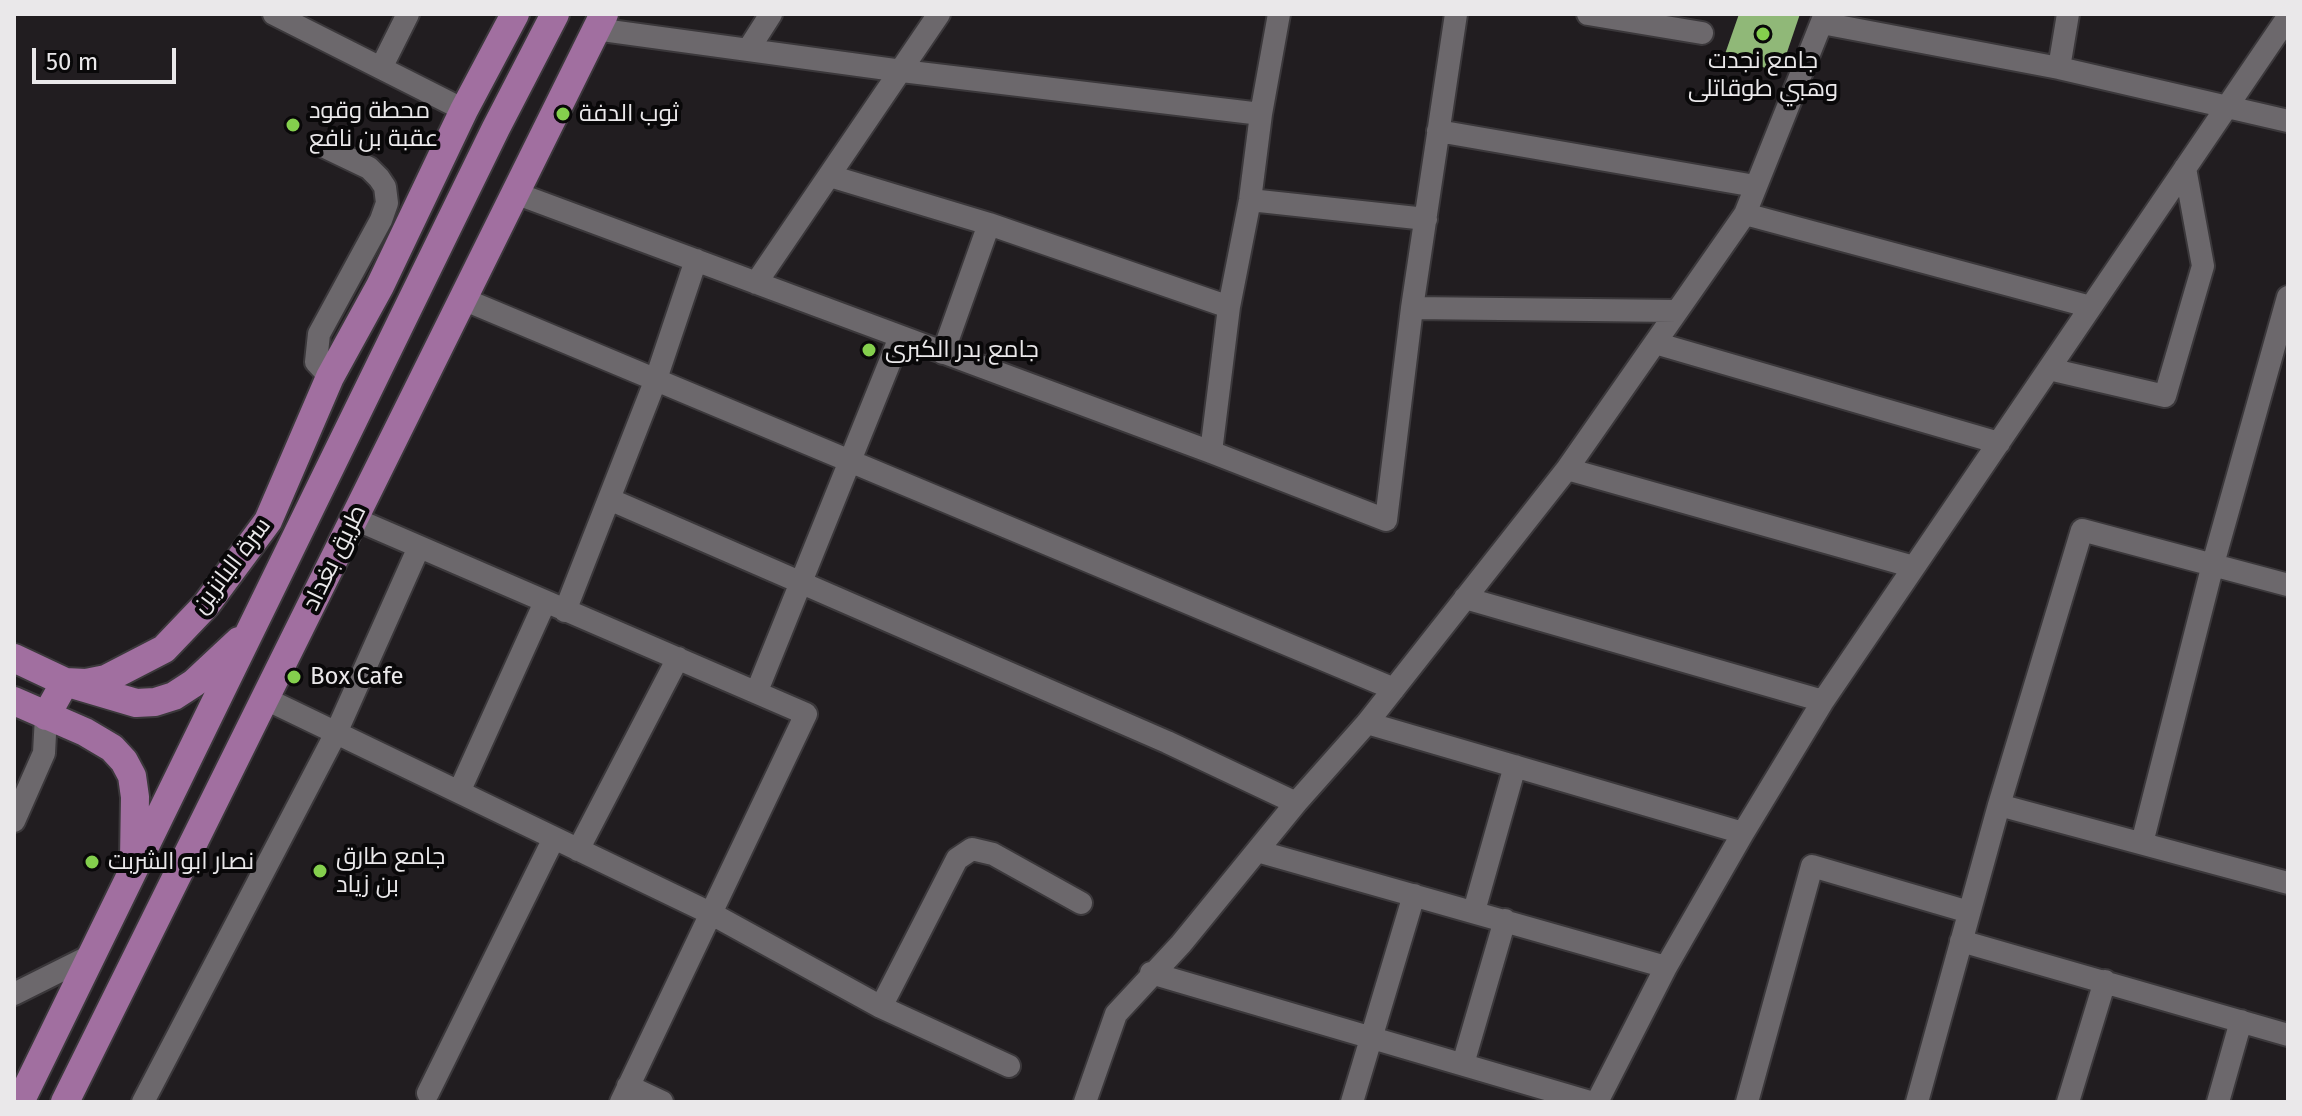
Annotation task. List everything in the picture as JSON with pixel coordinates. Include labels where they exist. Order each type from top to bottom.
[{"type":"main road","name":"سرة البانزين","points":[[65,682],[86,683],[106,679],[164,649],[206,605],[268,521],[330,377],[380,286],[461,116],[515,14]]},
{"type":"main road","name":"طريق بغداد","points":[[20,1102],[526,67],[555,14]]},
{"type":"main road","name":"طريق بغداد","points":[[65,1102],[600,22]]},
{"type":"main road","points":[[493,54],[526,67]]},
{"type":"main road","points":[[14,658],[65,682],[136,703],[155,702],[174,696],[194,683],[254,627]]},
{"type":"main road","points":[[46,716],[65,682]]},
{"type":"main road","points":[[14,701],[85,732],[112,748],[124,761],[132,776],[135,797],[134,869]]},
{"type":"street","points":[[274,14],[381,68],[461,116]]},
{"type":"street","points":[[381,68],[408,14]]},
{"type":"street","points":[[748,50],[771,14]]},
{"type":"street","points":[[756,283],[939,14]]},
{"type":"street","points":[[1211,452],[1229,307],[1250,200],[1279,14]]},
{"type":"street","points":[[515,193],[1386,520],[1412,308],[1456,14]]},
{"type":"street","points":[[1588,14],[1702,33]]},
{"type":"street","points":[[2059,68],[2068,14]]},
{"type":"street","points":[[1597,1102],[1666,967],[1823,701],[2288,17]]},
{"type":"street","points":[[1090,1101],[1116,1014],[1181,944],[1296,803],[1367,723],[1567,469],[1745,214],[1823,19],[2059,68],[2288,121]]},
{"type":"street","points":[[600,22],[748,50],[1261,114]]},
{"type":"street","points":[[1438,131],[1755,186]]},
{"type":"street","points":[[323,146],[369,168],[385,187],[387,203],[381,220],[319,334],[316,362],[330,377]]},
{"type":"street","points":[[2049,369],[2165,396],[2203,266],[2185,168]]},
{"type":"street","points":[[830,176],[989,224],[1229,307]]},
{"type":"street","points":[[1250,200],[1426,219]]},
{"type":"street","points":[[1745,214],[2091,307]]},
{"type":"street","points":[[943,353],[989,224]]},
{"type":"street","points":[[459,792],[609,499],[656,379],[696,260]]},
{"type":"street","points":[[2142,843],[2213,564],[2288,297]]},
{"type":"street","points":[[463,299],[1394,689]]},
{"type":"street","points":[[1412,308],[1677,311]]},
{"type":"street","points":[[757,691],[900,337]]},
{"type":"street","points":[[1655,343],[1999,443]]},
{"type":"street","points":[[1567,469],[1914,567]]},
{"type":"street","points":[[609,499],[1167,742],[1296,803]]},
{"type":"street","points":[[355,519],[806,714],[625,1094],[662,1102]]},
{"type":"street","points":[[1917,1102],[1999,805],[2082,530],[2288,585]]},
{"type":"street","points":[[143,1102],[336,733],[419,547]]},
{"type":"street","points":[[1465,598],[1823,701]]},
{"type":"street","points":[[578,850],[678,658]]},
{"type":"street","points":[[266,699],[712,914],[881,1007],[1009,1066]]},
{"type":"street","points":[[14,821],[44,753],[46,716]]},
{"type":"street","points":[[1367,723],[1743,833]]},
{"type":"street","points":[[1474,911],[1515,766]]},
{"type":"street","points":[[1999,805],[2142,843],[2286,876]]},
{"type":"street","points":[[428,1093],[554,838]]},
{"type":"street","points":[[881,1007],[957,859],[972,849],[993,854],[1081,903]]},
{"type":"street","points":[[1257,851],[1666,967]]},
{"type":"street","points":[[1747,1102],[1812,866],[1969,912]]},
{"type":"street","points":[[1352,1102],[1414,895]]},
{"type":"street","points":[[1463,1064],[1505,920]]},
{"type":"street","points":[[1961,941],[2288,1035]]},
{"type":"street","points":[[14,994],[92,955]]},
{"type":"street","points":[[1151,973],[1590,1102]]},
{"type":"street","points":[[2068,1102],[2105,981]]},
{"type":"street","points":[[2218,1102],[2241,1021]]},
{"type":"building","name":"جامع نجدت وهبي طوقاتلى","points":[[1739,14],[1800,14],[1780,73],[1725,54]]},
{"type":"place","name":"جامع نجدت وهبي طوقاتلى","points":[[1763,34]]},
{"type":"place","name":"ثوب الدفة","points":[[563,114]]},
{"type":"place","name":"محطة وقود عقبة بن نافع","points":[[293,125]]},
{"type":"place","name":"جامع بدر الكبرى","points":[[869,350]]},
{"type":"place","name":"Box Cafe","points":[[294,677]]},
{"type":"place","name":"نصار ابو الشربت","points":[[92,862]]},
{"type":"place","name":"جامع طارق بن زياد","points":[[320,871]]}]
